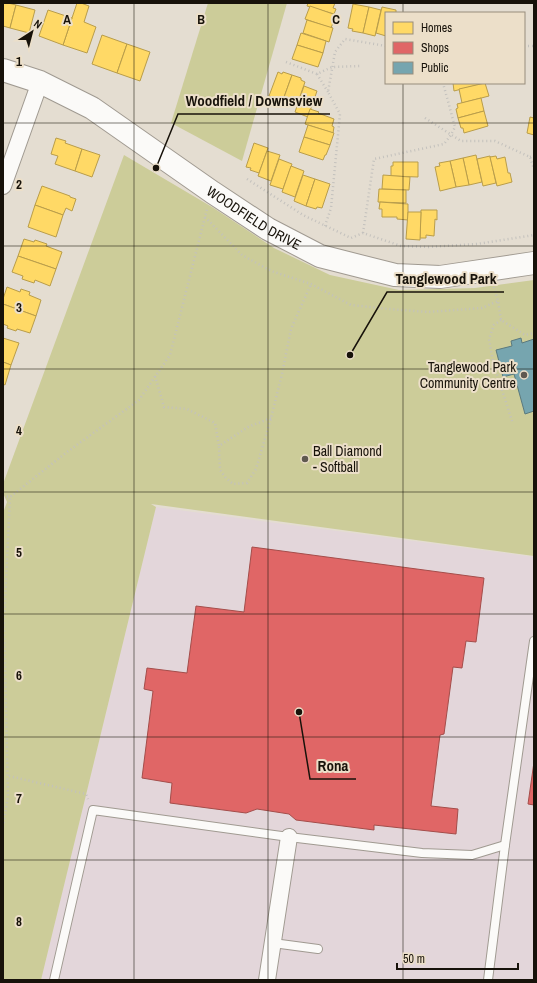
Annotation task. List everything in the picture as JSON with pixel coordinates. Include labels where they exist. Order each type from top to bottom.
[{"type":"street","name":"WOODFIELD DRIVE","points":[[3,70],[40,82],[92,108],[212,192],[268,229],[320,256],[395,275],[440,277],[534,263]]},
{"type":"street","points":[[3,186],[40,82]]},
{"type":"street","points":[[267,980],[290,837]]},
{"type":"lane","points":[[488,980],[505,846],[534,642]]},
{"type":"lane","points":[[54,980],[93,810],[290,837],[422,853],[472,855],[505,846]]},
{"type":"lane","points":[[273,943],[318,949]]},
{"type":"path","points":[[328,92],[335,52],[345,39],[385,46]]},
{"type":"path","points":[[286,62],[317,74],[340,114],[331,208],[325,226]]},
{"type":"path","points":[[317,74],[332,67],[361,66]]},
{"type":"path","points":[[364,233],[374,159],[444,144],[451,135],[455,127],[443,84]]},
{"type":"path","points":[[424,118],[461,141],[495,142],[530,157],[534,156]]},
{"type":"path","points":[[530,157],[534,170]]},
{"type":"path","points":[[247,179],[303,215],[351,238],[364,233],[401,246],[429,247],[477,244],[533,236],[534,232]]},
{"type":"path","points":[[3,496],[10,497],[67,452],[139,400],[170,355],[204,217],[212,192]]},
{"type":"path","points":[[204,217],[242,255],[271,271],[311,284],[351,305],[428,312],[482,308],[498,301]]},
{"type":"path","points":[[489,270],[498,301],[501,320],[525,335],[534,333]]},
{"type":"path","points":[[155,376],[164,407],[187,409],[215,423],[219,446],[220,470],[233,484],[247,483],[256,469],[271,418],[292,329],[311,284]]},
{"type":"path","points":[[501,320],[494,326],[489,339],[493,362],[513,424]]},
{"type":"path","points":[[219,446],[248,427],[271,418]]},
{"type":"path","points":[[3,827],[8,796],[9,776],[4,622],[10,497]]},
{"type":"path","points":[[9,776],[86,794],[93,810]]},
{"type":"shaded area","points":[[156,507],[534,557],[534,980],[41,980]]},
{"type":"green space","points":[[208,3],[287,3],[242,161],[171,123]]},
{"type":"green space","points":[[124,155],[212,207],[274,248],[330,275],[399,290],[475,288],[534,280],[534,556],[151,504],[156,507],[41,980],[3,980],[3,513],[7,502],[3,493],[3,484]]},
{"type":"building: Homes","points":[[3,3],[16,5],[10,28],[3,26]]},
{"type":"building: Homes","points":[[77,3],[89,6],[84,22],[96,27],[87,53],[63,45]]},
{"type":"building: Homes","points":[[308,3],[335,3],[333,8],[336,9],[334,14],[307,6]]},
{"type":"building: Homes","points":[[353,4],[369,7],[363,33],[352,31],[353,29],[348,28]]},
{"type":"building: Homes","points":[[16,5],[35,10],[29,33],[10,28]]},
{"type":"building: Homes","points":[[310,6],[336,15],[331,28],[305,19]]},
{"type":"building: Homes","points":[[369,7],[381,10],[375,36],[363,33]]},
{"type":"building: Homes","points":[[382,7],[396,10],[396,12],[385,12],[385,36],[376,33]]},
{"type":"building: Homes","points":[[48,10],[72,18],[63,45],[39,36]]},
{"type":"building: Homes","points":[[307,20],[333,28],[329,42],[303,33]]},
{"type":"building: Homes","points":[[301,33],[326,41],[323,53],[297,45]]},
{"type":"building: Homes","points":[[102,35],[127,44],[117,73],[92,64]]},
{"type":"building: Homes","points":[[127,44],[150,52],[140,81],[117,73]]},
{"type":"building: Homes","points":[[297,45],[323,53],[318,67],[292,59]]},
{"type":"building: Homes","points":[[278,72],[292,75],[283,100],[269,96]]},
{"type":"building: Homes","points":[[292,75],[301,78],[301,80],[305,82],[297,105],[283,100]]},
{"type":"building: Homes","points":[[453,84],[481,84],[454,91]]},
{"type":"building: Homes","points":[[485,84],[489,96],[462,103],[459,89]]},
{"type":"building: Homes","points":[[304,86],[317,91],[308,117],[295,112]]},
{"type":"building: Homes","points":[[481,98],[484,111],[458,118],[456,109],[458,108],[457,104]]},
{"type":"building: Homes","points":[[310,109],[334,119],[332,126],[334,127],[333,133],[305,124]]},
{"type":"building: Homes","points":[[484,111],[488,126],[464,133],[458,118]]},
{"type":"building: Homes","points":[[530,117],[534,118],[534,135],[527,133]]},
{"type":"building: Homes","points":[[308,125],[334,133],[330,145],[304,137]]},
{"type":"building: Homes","points":[[304,137],[330,145],[323,160],[299,152]]},
{"type":"building: Homes","points":[[56,138],[82,149],[75,171],[55,164],[58,156],[51,154]]},
{"type":"building: Homes","points":[[254,143],[268,148],[259,173],[246,167]]},
{"type":"building: Homes","points":[[82,149],[100,155],[92,177],[75,171]]},
{"type":"building: Homes","points":[[267,151],[280,155],[271,181],[258,176]]},
{"type":"building: Homes","points":[[476,155],[482,182],[469,185],[463,158]]},
{"type":"building: Homes","points":[[490,156],[496,183],[483,186],[477,159]]},
{"type":"building: Homes","points":[[496,156],[497,159],[505,157],[508,173],[510,173],[512,182],[497,186],[490,157]]},
{"type":"building: Homes","points":[[463,158],[469,185],[456,187],[450,161]]},
{"type":"building: Homes","points":[[279,159],[292,164],[283,189],[270,185]]},
{"type":"building: Homes","points":[[450,161],[456,187],[440,191],[435,167],[440,166],[439,163]]},
{"type":"building: Homes","points":[[393,162],[418,162],[418,177],[391,176],[391,166],[393,166]]},
{"type":"building: Homes","points":[[291,166],[304,171],[295,197],[282,192]]},
{"type":"building: Homes","points":[[303,175],[315,179],[306,206],[294,201]]},
{"type":"building: Homes","points":[[383,175],[410,177],[409,190],[382,189]]},
{"type":"building: Homes","points":[[315,179],[330,184],[322,208],[317,207],[316,209],[306,206]]},
{"type":"building: Homes","points":[[42,186],[76,199],[72,211],[66,208],[63,215],[35,205]]},
{"type":"building: Homes","points":[[379,189],[406,190],[406,203],[378,202]]},
{"type":"building: Homes","points":[[380,202],[408,204],[408,220],[397,219],[397,217],[382,217],[382,209],[379,209]]},
{"type":"building: Homes","points":[[35,205],[63,215],[56,237],[28,227]]},
{"type":"building: Homes","points":[[421,210],[437,210],[434,236],[426,235],[426,238],[420,238]]},
{"type":"building: Homes","points":[[408,212],[421,212],[420,240],[406,239]]},
{"type":"building: Homes","points":[[24,239],[34,242],[35,240],[47,244],[46,246],[62,252],[56,269],[18,256]]},
{"type":"building: Homes","points":[[18,256],[56,269],[50,286],[35,280],[34,283],[22,279],[23,276],[12,272]]},
{"type":"building: Homes","points":[[7,287],[20,292],[21,289],[30,292],[29,295],[41,300],[36,316],[3,304]]},
{"type":"building: Homes","points":[[3,304],[36,316],[30,333],[7,328],[8,326],[3,324]]},
{"type":"building: Homes","points":[[3,338],[19,343],[11,365],[3,362]]},
{"type":"building: Homes","points":[[3,362],[11,365],[5,385],[3,384]]},
{"type":"building: Shops","points":[[252,547],[484,578],[476,642],[466,641],[462,668],[453,667],[444,734],[440,735],[431,806],[458,809],[456,834],[374,825],[374,830],[296,820],[289,814],[257,809],[246,813],[170,803],[172,783],[142,778],[153,691],[144,689],[147,668],[187,673],[196,606],[244,612]]},
{"type":"building: Shops","points":[[534,762],[534,805],[528,804]]},
{"type":"building: Public","name":"Tanglewood Park Community Centre","points":[[521,338],[522,343],[534,339],[534,411],[525,414],[514,374],[503,377],[496,350],[512,346],[511,341]]},
{"type":"place","name":"Woodfield / Downsview","points":[[156,168]]},
{"type":"place","name":"Tanglewood Park","points":[[350,355]]},
{"type":"place","name":"Tanglewood Park Community Centre","points":[[524,375]]},
{"type":"place","name":"Ball Diamond - Softball","points":[[305,459]]},
{"type":"place","name":"Rona","points":[[299,712]]}]
